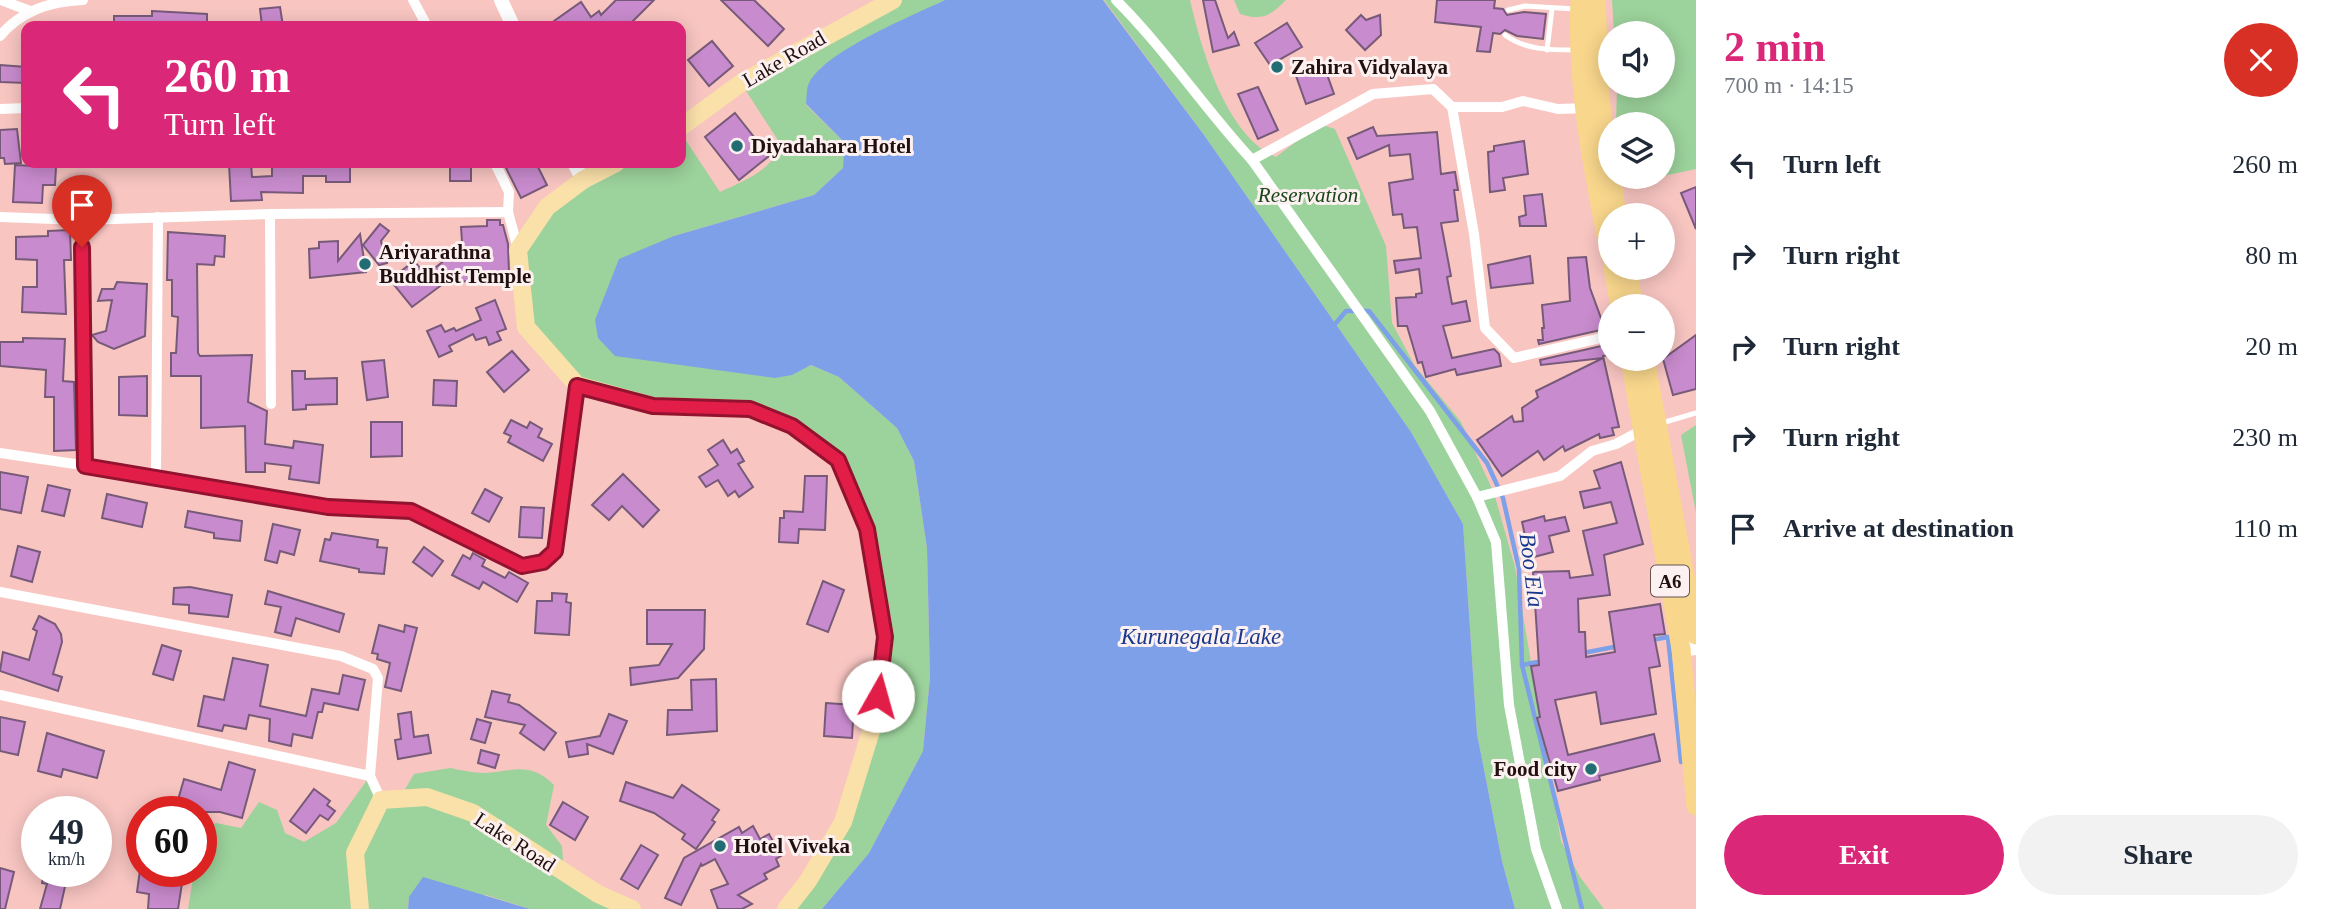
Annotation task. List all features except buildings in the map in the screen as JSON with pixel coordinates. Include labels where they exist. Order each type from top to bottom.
[{"type":"highway","points":[[1585,3],[1578,50],[1614,203]]},
{"type":"highway","points":[[1585,3],[1592,107],[1604,203]]},
{"type":"highway","name":"A6","points":[[1634,371],[1650,426],[1696,635]]},
{"type":"highway","name":"A6","points":[[1646,371],[1650,426],[1689,648],[1696,806]]},
{"type":"main road","name":"Lake Road","points":[[686,123],[741,83],[893,0]]},
{"type":"main road","points":[[606,168],[583,180],[547,207],[519,250],[526,327],[577,386],[653,406],[750,409],[792,426],[838,460],[867,529],[885,637],[875,718],[842,822],[808,881],[786,909]]},
{"type":"main road","name":"Lake Road","points":[[381,800],[427,797],[473,813],[598,894],[632,909]]},
{"type":"main road","points":[[359,909],[355,853],[381,800]]},
{"type":"street","points":[[1,0],[30,11]]},
{"type":"street","points":[[0,36],[8,26],[30,11],[60,1],[83,0]]},
{"type":"street","points":[[413,0],[424,21]]},
{"type":"street","points":[[501,0],[511,21]]},
{"type":"street","points":[[1116,0],[1156,40],[1219,124],[1252,160],[1430,411],[1477,497],[1496,541],[1509,705],[1536,849],[1557,909]]},
{"type":"street","points":[[1252,160],[1373,94],[1433,89],[1451,107],[1473,223],[1485,328],[1514,358],[1598,339]]},
{"type":"street","points":[[1451,107],[1502,107],[1523,102],[1558,109],[1592,107]]},
{"type":"street","points":[[0,109],[21,108]]},
{"type":"street","points":[[498,168],[509,191],[508,212],[519,250]]},
{"type":"street","points":[[577,168],[583,180]]},
{"type":"street","points":[[0,217],[82,220],[270,214],[508,212]]},
{"type":"street","points":[[270,214],[271,404]]},
{"type":"street","points":[[156,476],[158,217]]},
{"type":"street","points":[[82,220],[85,466]]},
{"type":"street","points":[[0,453],[156,476],[328,507],[411,511],[522,566],[543,562],[555,551],[577,386]]},
{"type":"street","points":[[1477,497],[1560,476],[1592,450],[1616,444],[1650,426]]},
{"type":"street","points":[[0,592],[341,656],[373,669],[378,678],[370,776],[381,800]]},
{"type":"street","points":[[0,695],[370,776]]},
{"type":"lane","points":[[1508,10],[1525,6],[1552,9],[1585,3]]},
{"type":"lane","points":[[1547,50],[1552,9]]},
{"type":"lane","points":[[1505,35],[1516,43],[1547,50],[1578,50]]},
{"type":"lane","points":[[1650,426],[1696,413]]},
{"type":"green space","points":[[893,0],[945,0],[857,43],[820,68],[806,105],[844,142],[843,168],[814,195],[674,236],[720,369],[777,376],[811,365],[839,377],[897,428],[914,461],[927,548],[930,677],[923,751],[869,853],[822,909],[786,909],[843,822],[885,637],[867,529],[838,460],[750,409],[653,406],[577,385],[526,327],[518,250],[547,207],[608,168],[686,168],[686,141],[720,192],[756,174],[771,162],[781,145],[741,83]]},
{"type":"green space","name":"Reservation","points":[[1104,0],[1190,0],[1209,65],[1230,111],[1258,146],[1276,157],[1319,124],[1335,129],[1386,246],[1392,323],[1415,366],[1461,422],[1494,493],[1515,567],[1561,841],[1580,877],[1604,909],[1515,909],[1502,861],[1477,734],[1463,524],[1411,432],[1204,135]]},
{"type":"green space","points":[[1234,0],[1286,0],[1265,16],[1254,17],[1240,14]]},
{"type":"green space","points":[[1612,0],[1696,0],[1696,169],[1675,173],[1675,112],[1616,112],[1617,98],[1675,98],[1675,21],[1613,21]]},
{"type":"green space","points":[[1696,425],[1696,513],[1681,435]]},
{"type":"green space","points":[[450,768],[484,773],[521,769],[537,773],[554,785],[546,825],[562,846],[564,873],[632,909],[530,909],[486,895],[409,897],[408,909],[188,909],[192,887],[217,887],[217,823],[241,828],[259,802],[277,810],[285,833],[304,842],[336,823],[370,776],[381,800],[401,796],[414,774]]},
{"type":"water","name":"Kurunegala Lake","points":[[945,0],[1103,0],[1204,135],[1411,432],[1463,524],[1477,734],[1502,861],[1515,909],[822,909],[869,853],[923,751],[930,677],[927,548],[914,461],[897,428],[839,377],[811,365],[792,375],[775,378],[615,356],[598,338],[595,320],[619,259],[674,236],[814,195],[843,168],[844,142],[806,104],[809,83],[818,71],[850,47]]},
{"type":"water","points":[[423,877],[530,909],[408,909],[409,897]]},
{"type":"waterway","name":"Boo Ela","points":[[1336,323],[1346,311],[1369,311],[1487,463],[1503,498],[1519,569],[1522,665],[1582,909]]},
{"type":"waterway","points":[[1652,640],[1668,637],[1681,762]]},
{"type":"waterway","points":[[1583,653],[1619,646]]},
{"type":"waterway","points":[[1522,665],[1543,661]]},
{"type":"place","name":"Zahira Vidyalaya","points":[[1277,67]]},
{"type":"place","name":"Diyadahara Hotel","points":[[737,146]]},
{"type":"place","name":"Ariyarathna Buddhist Temple","points":[[365,264]]},
{"type":"place","name":"Food city","points":[[1591,769]]},
{"type":"place","name":"Hotel Viveka","points":[[720,846]]},
{"type":"route","points":[[82,247],[85,466],[328,507],[411,511],[522,566],[543,562],[555,551],[577,386],[653,406],[750,409],[792,426],[838,460],[867,529],[885,637],[878,696]]}]
